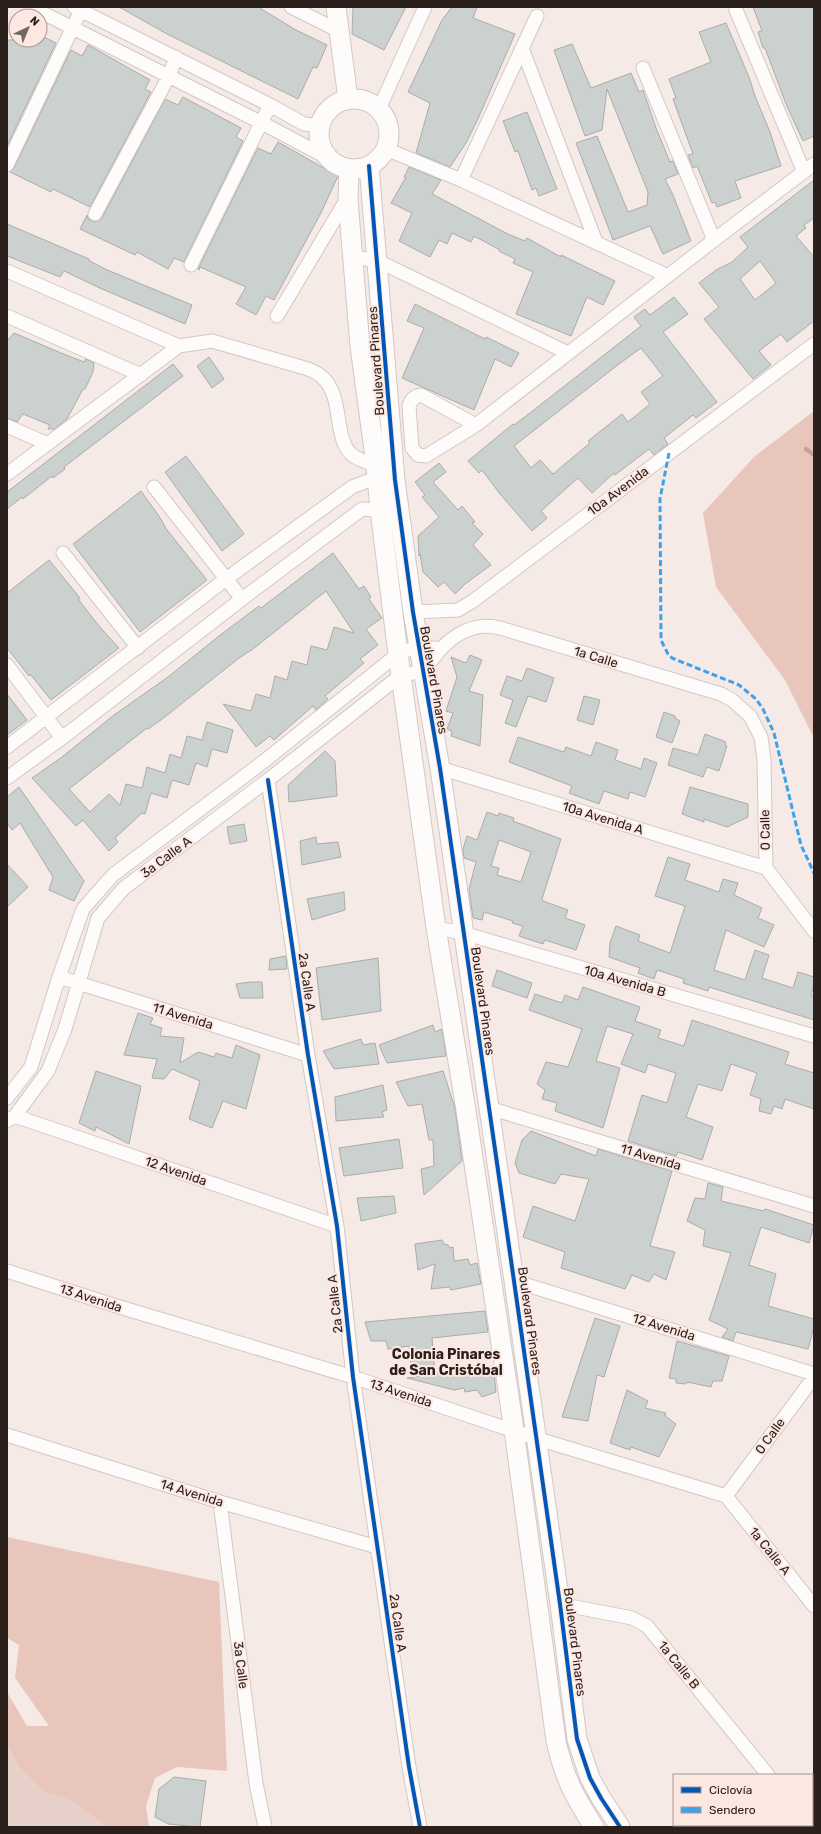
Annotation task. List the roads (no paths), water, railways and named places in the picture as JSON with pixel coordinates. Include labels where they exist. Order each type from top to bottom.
[{"type":"street","points":[[31,7],[262,122],[328,158],[337,165],[349,169],[359,169],[369,166],[379,159],[386,149],[389,138],[389,128],[379,109],[370,102],[359,99],[348,99],[331,106],[320,122],[318,132],[322,150],[328,158]]},
{"type":"street","points":[[291,7],[339,31]]},
{"type":"street","points":[[336,7],[348,99]]},
{"type":"street","points":[[379,109],[425,7]]},
{"type":"street","points":[[7,165],[72,27],[78,9],[176,57],[304,124],[312,125],[320,122]]},
{"type":"street","points":[[476,425],[421,395],[410,401],[409,406],[412,448],[418,455],[430,455],[476,425],[809,168],[736,10]]},
{"type":"street","points":[[461,180],[537,16]]},
{"type":"street","points":[[522,48],[596,242]]},
{"type":"street","points":[[95,214],[168,76],[176,57]]},
{"type":"street","points":[[643,68],[714,240]]},
{"type":"street","points":[[190,264],[270,105]]},
{"type":"street","points":[[386,149],[461,180],[668,276]]},
{"type":"street","name":"Boulevard Pinares","points":[[369,166],[378,261],[385,470],[380,510],[398,654],[436,928],[466,1111],[514,1430],[556,1741],[562,1768],[571,1788],[594,1827]]},
{"type":"street","name":"Boulevard Pinares","points":[[349,169],[348,200],[354,257],[360,346],[385,470],[399,512],[422,671],[440,768],[579,1746],[590,1778],[620,1827]]},
{"type":"street","points":[[276,316],[342,207],[348,200]]},
{"type":"street","points":[[354,257],[378,261],[568,353]]},
{"type":"street","points":[[7,270],[179,346]]},
{"type":"street","points":[[7,316],[141,375]]},
{"type":"street","points":[[8,473],[179,346],[212,341],[308,369],[322,377],[334,395],[344,442],[351,453],[364,462],[385,470]]},
{"type":"street","name":"10a Avenida","points":[[413,612],[458,610],[473,601],[814,344]]},
{"type":"street","points":[[7,426],[48,444]]},
{"type":"street","points":[[7,747],[226,579],[352,487],[385,470]]},
{"type":"street","points":[[154,487],[242,599]]},
{"type":"street","points":[[7,778],[62,738],[242,599],[362,509],[399,512]]},
{"type":"street","points":[[63,553],[138,648]]},
{"type":"street","name":"1a Calle","points":[[422,671],[441,649],[466,630],[483,625],[496,627],[721,694],[732,700],[750,716]]},
{"type":"street","points":[[419,646],[441,649]]},
{"type":"street","name":"3a Calle A","points":[[7,1098],[31,1067],[59,977],[83,909],[113,875],[263,762],[398,654],[419,646]]},
{"type":"street","points":[[7,665],[62,738]]},
{"type":"street","name":"3a Calle A","points":[[11,1118],[48,1071],[65,1029],[98,918],[124,888],[268,780],[401,675],[422,671]]},
{"type":"street","name":"0 Calle","points":[[750,716],[756,726],[764,748],[766,868],[814,931]]},
{"type":"street","name":"10a Avenida A","points":[[440,768],[766,868]]},
{"type":"street","name":"2a Calle A","points":[[268,780],[308,1055],[337,1226],[353,1377],[408,1759],[420,1827]]},
{"type":"street","name":"10a Avenida B","points":[[436,928],[463,933],[814,1036]]},
{"type":"street","name":"11 Avenida","points":[[59,977],[308,1055]]},
{"type":"street","name":"11 Avenida","points":[[489,1108],[814,1206]]},
{"type":"street","name":"12 Avenida","points":[[11,1118],[337,1226]]},
{"type":"street","name":"13 Avenida","points":[[7,1271],[113,1305],[353,1377],[536,1438],[726,1496]]},
{"type":"street","name":"12 Avenida","points":[[514,1281],[814,1375]]},
{"type":"street","name":"0 Calle","points":[[726,1496],[814,1375]]},
{"type":"street","name":"14 Avenida","points":[[7,1435],[220,1502],[377,1547]]},
{"type":"street","name":"1a Calle A","points":[[726,1496],[814,1606]]},
{"type":"street","name":"3a Calle","points":[[220,1502],[256,1783],[265,1827]]},
{"type":"street","name":"1a Calle B","points":[[560,1604],[632,1618],[647,1626],[767,1774]]},
{"type":"waterway","points":[[806,449],[814,455]]},
{"type":"district","name":"Colonia Pinares de San Cristóbal","points":[[446,1362]]}]
